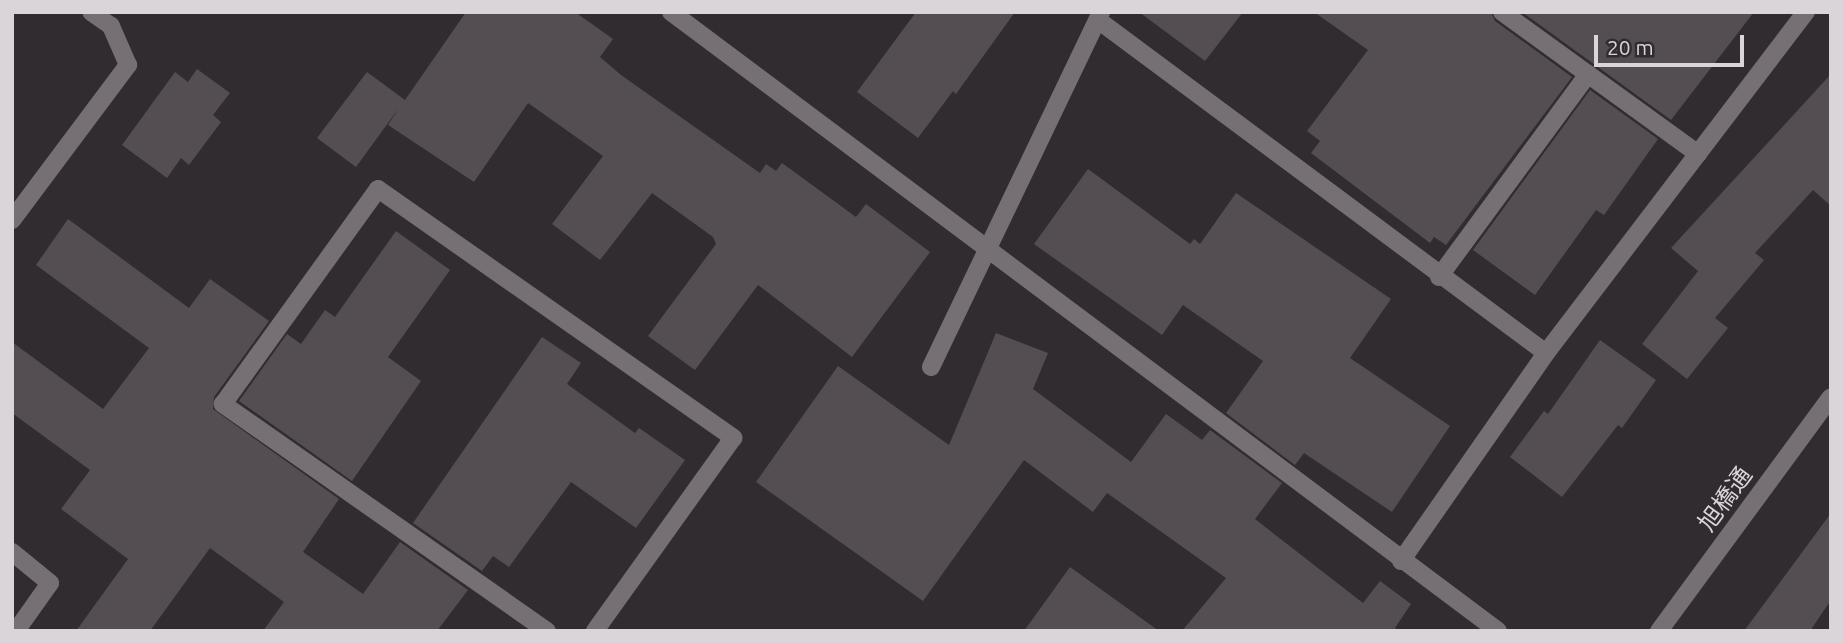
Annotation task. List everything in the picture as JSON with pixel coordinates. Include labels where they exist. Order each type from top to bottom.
[{"type":"street","points":[[12,220],[128,65],[111,26],[91,12]]},
{"type":"street","points":[[671,12],[1498,631]]},
{"type":"street","points":[[1502,12],[1698,154]]},
{"type":"street","points":[[1401,561],[1546,353],[1806,12]]},
{"type":"street","points":[[931,367],[1100,16],[1439,277],[1546,353]]},
{"type":"street","points":[[1439,277],[1588,74]]},
{"type":"street","points":[[547,631],[223,404],[378,189],[733,438],[595,631]]},
{"type":"street","name":"旭橋通","points":[[1659,631],[1831,397]]},
{"type":"street","points":[[12,552],[50,583],[16,631]]},
{"type":"building","points":[[466,12],[575,12],[613,39],[600,57],[621,75],[760,173],[766,164],[776,171],[782,163],[856,217],[866,204],[930,252],[852,357],[758,285],[695,370],[648,336],[716,244],[713,237],[652,193],[600,260],[552,224],[603,156],[528,103],[474,182],[388,125],[399,108],[356,167],[317,138],[367,72],[405,100]]},
{"type":"building","points":[[916,12],[1015,12],[956,94],[953,91],[918,138],[857,92]]},
{"type":"building","points":[[1139,12],[1243,12],[1205,61]]},
{"type":"building","points":[[1314,12],[1491,12],[1495,21],[1572,77],[1446,245],[1434,237],[1430,243],[1311,153],[1320,141],[1307,131],[1368,50]]},
{"type":"building","points":[[1522,12],[1754,12],[1671,120]]},
{"type":"building","points":[[197,69],[230,93],[213,115],[221,122],[189,165],[181,158],[167,178],[122,145],[175,72],[188,82]]},
{"type":"building","points":[[1831,74],[1831,206],[1813,190],[1755,253],[1764,260],[1715,318],[1728,328],[1687,379],[1642,344],[1698,271],[1671,248]]},
{"type":"building","points":[[1590,90],[1658,139],[1604,215],[1596,210],[1535,295],[1473,250]]},
{"type":"building","points":[[1088,169],[1190,244],[1194,239],[1200,244],[1236,193],[1391,299],[1350,358],[1450,426],[1392,512],[1304,453],[1295,465],[1226,413],[1263,361],[1183,305],[1162,335],[1034,244]]},
{"type":"building","points":[[68,219],[189,308],[210,279],[269,321],[214,397],[213,409],[339,499],[303,552],[363,594],[400,542],[468,590],[437,631],[263,631],[284,602],[210,548],[150,631],[76,631],[128,559],[61,509],[90,470],[12,413],[12,342],[103,409],[149,348],[36,265]]},
{"type":"building","points":[[396,231],[450,270],[388,357],[421,381],[352,481],[239,401],[287,334],[301,344],[325,310],[335,317]]},
{"type":"building","points":[[996,333],[1048,353],[1033,389],[1131,462],[1166,414],[1202,440],[1210,430],[1282,483],[1255,519],[1363,603],[1380,581],[1411,604],[1395,628],[1398,631],[1182,631],[1226,578],[1107,493],[1093,512],[1024,460],[923,601],[756,482],[838,366],[949,445]]},
{"type":"building","points":[[542,337],[581,363],[567,384],[635,433],[639,428],[685,460],[636,528],[571,482],[509,567],[493,556],[482,571],[413,523]]},
{"type":"building","points":[[1600,340],[1656,380],[1622,428],[1618,425],[1562,497],[1510,457],[1544,411],[1548,414]]},
{"type":"building","points":[[1831,513],[1831,600],[1810,631],[1744,631]]},
{"type":"building","points":[[1070,567],[1159,631],[1024,631]]}]
